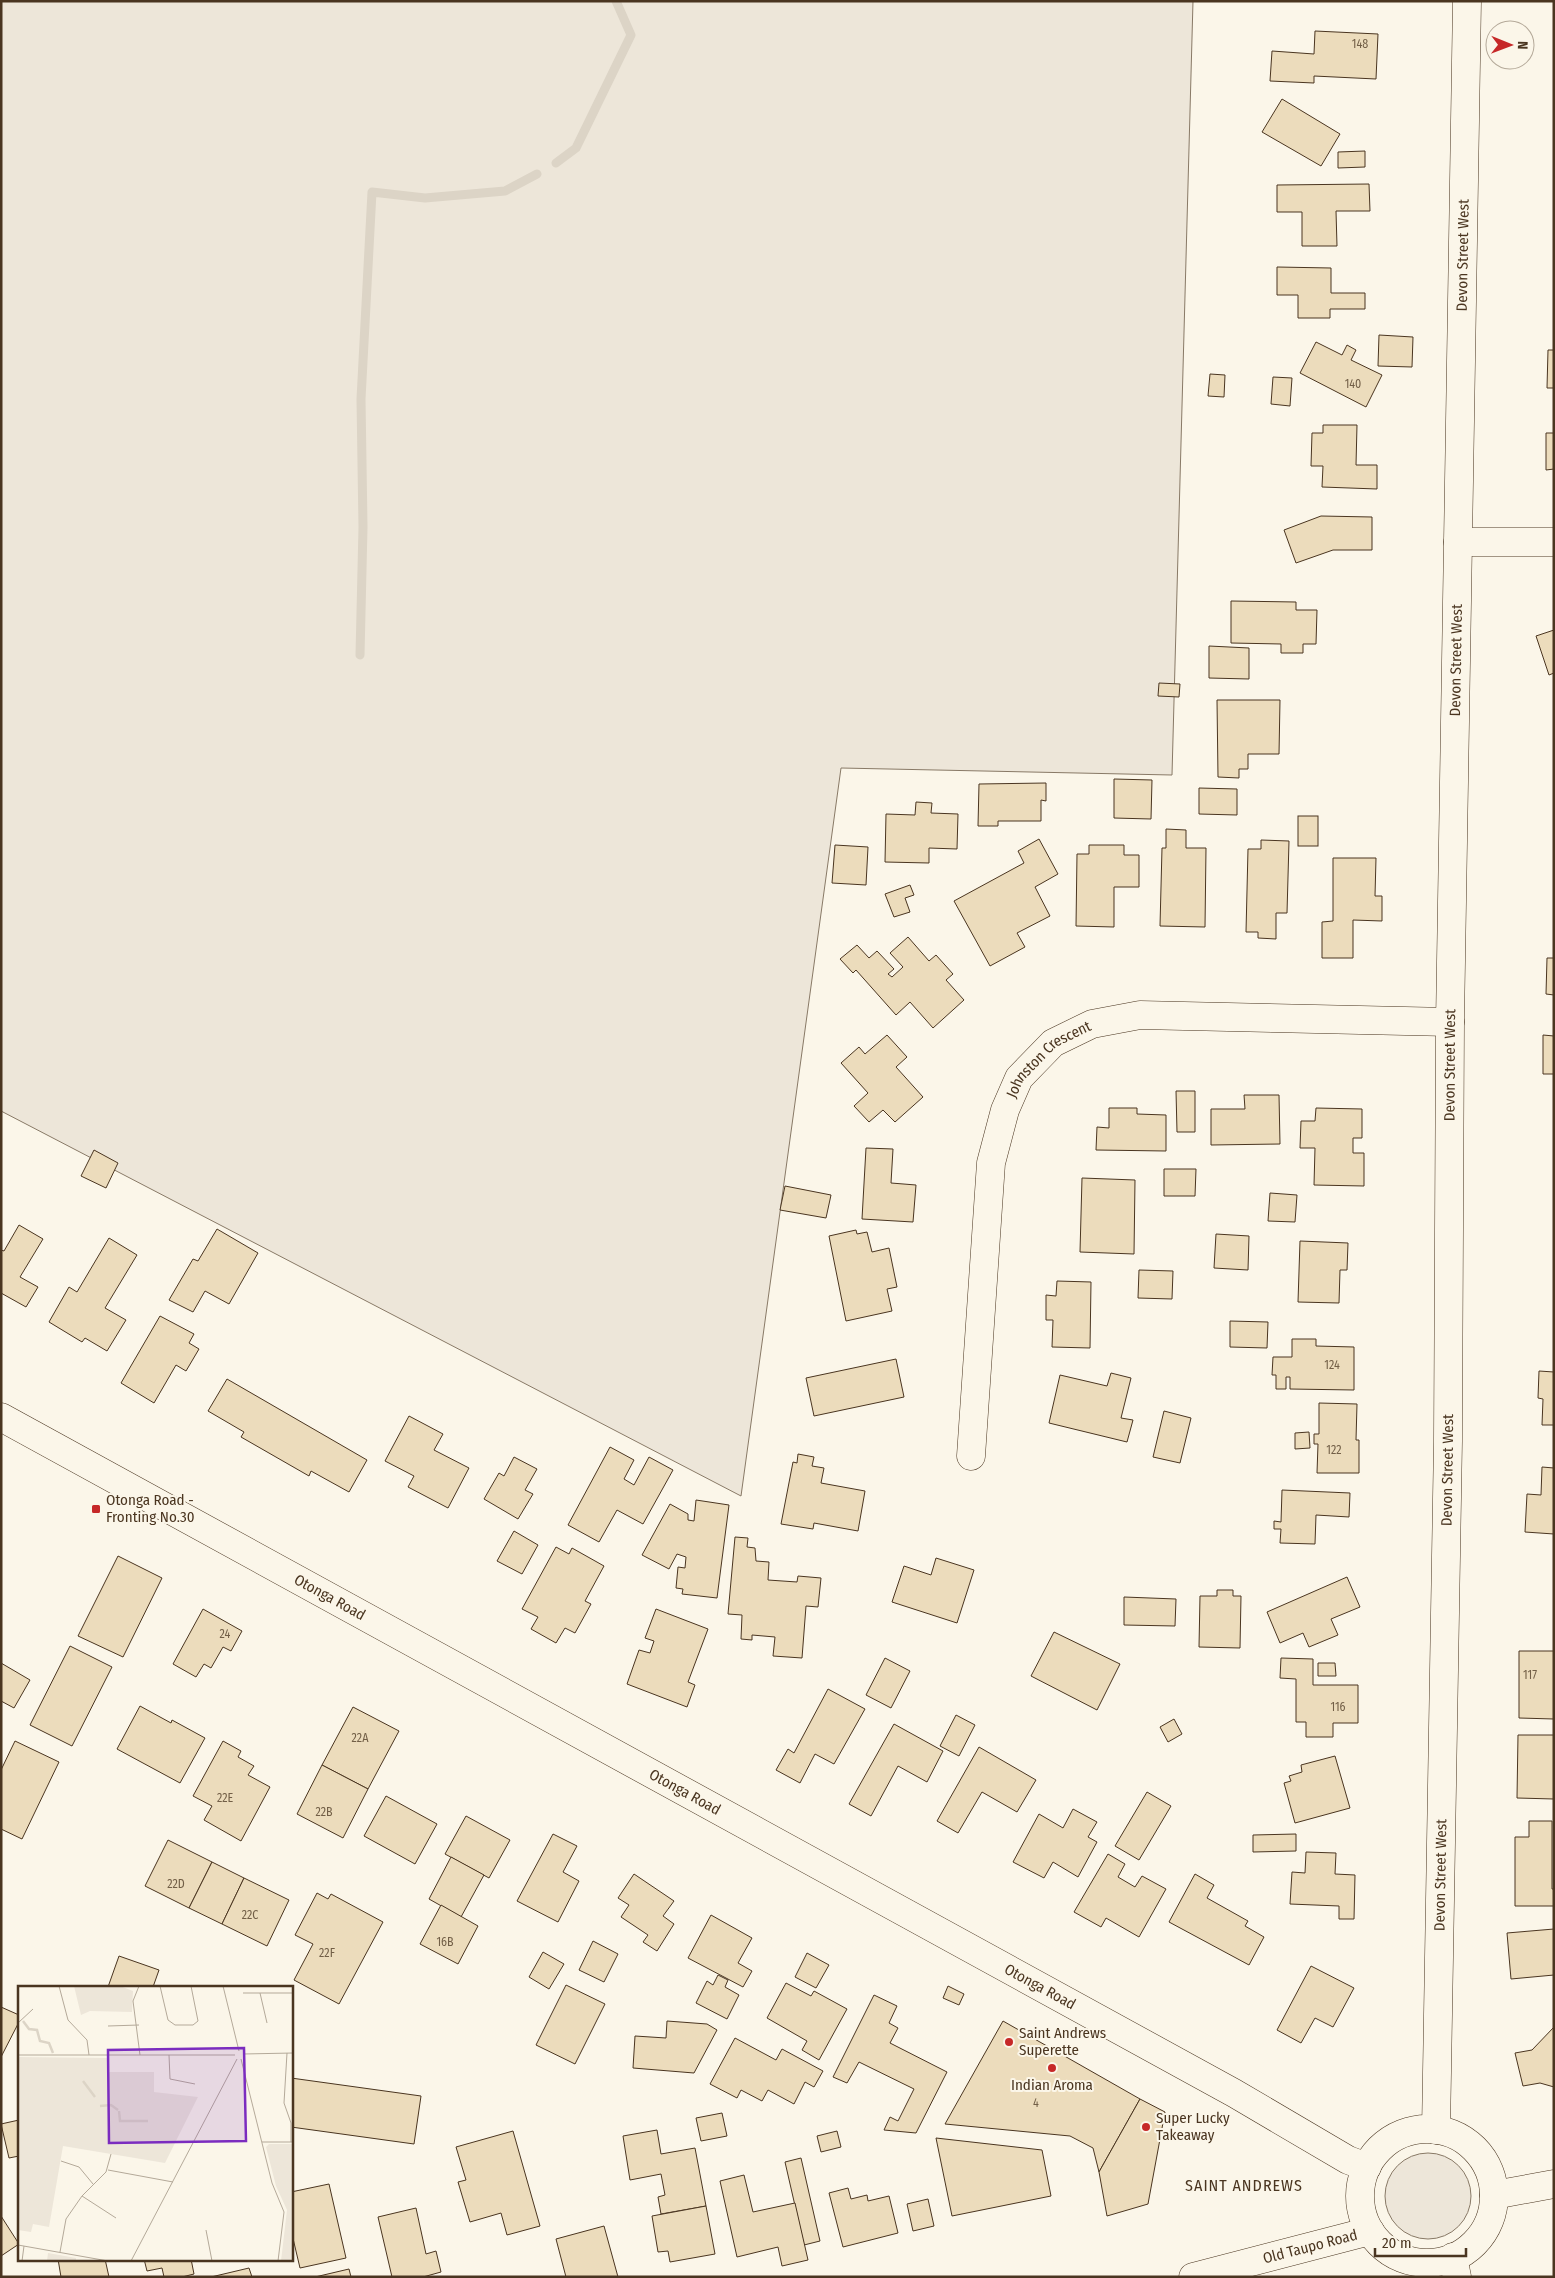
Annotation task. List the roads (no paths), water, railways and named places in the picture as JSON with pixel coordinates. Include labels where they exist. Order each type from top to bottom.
[{"type":"main road","name":"Devon Street West","points":[[1436,2130],[1448,1431],[1450,1022],[1468,1]]},
{"type":"main road","points":[[1458,542],[1554,542]]},
{"type":"main road","name":"Johnston Crescent","points":[[970,1456],[992,1163],[1005,1110],[1020,1078],[1053,1043],[1092,1024],[1140,1015],[1450,1022]]},
{"type":"main road","name":"Otonga Road","points":[[1,1417],[1234,2093],[1348,2160],[1368,2167]]},
{"type":"main road","points":[[1416,2130],[1436,2130],[1454,2135],[1470,2145],[1483,2159],[1491,2176],[1494,2195],[1493,2212],[1487,2228],[1477,2242],[1465,2251],[1455,2267],[1444,2261],[1423,2264],[1402,2259],[1384,2248],[1370,2231],[1363,2216],[1360,2199],[1362,2182],[1368,2167],[1380,2150],[1396,2137],[1416,2130]]},
{"type":"main road","points":[[1494,2195],[1554,2184]]},
{"type":"main road","name":"Old Taupo Road","points":[[1192,2277],[1370,2231]]},
{"type":"waterway","points":[[556,163],[576,148],[631,35],[616,1]]},
{"type":"waterway","points":[[360,655],[363,527],[361,399],[372,192],[425,198],[505,191],[537,174]]},
{"type":"place","name":"Otonga Road - Fronting No.30","points":[[96,1509]]},
{"type":"place","name":"Saint Andrews Superette","points":[[1009,2042]]},
{"type":"place","name":"Indian Aroma","points":[[1052,2068]]},
{"type":"place","name":"Super Lucky Takeaway","points":[[1146,2127]]},
{"type":"district","name":"SAINT ANDREWS","points":[[1244,2185]]}]
